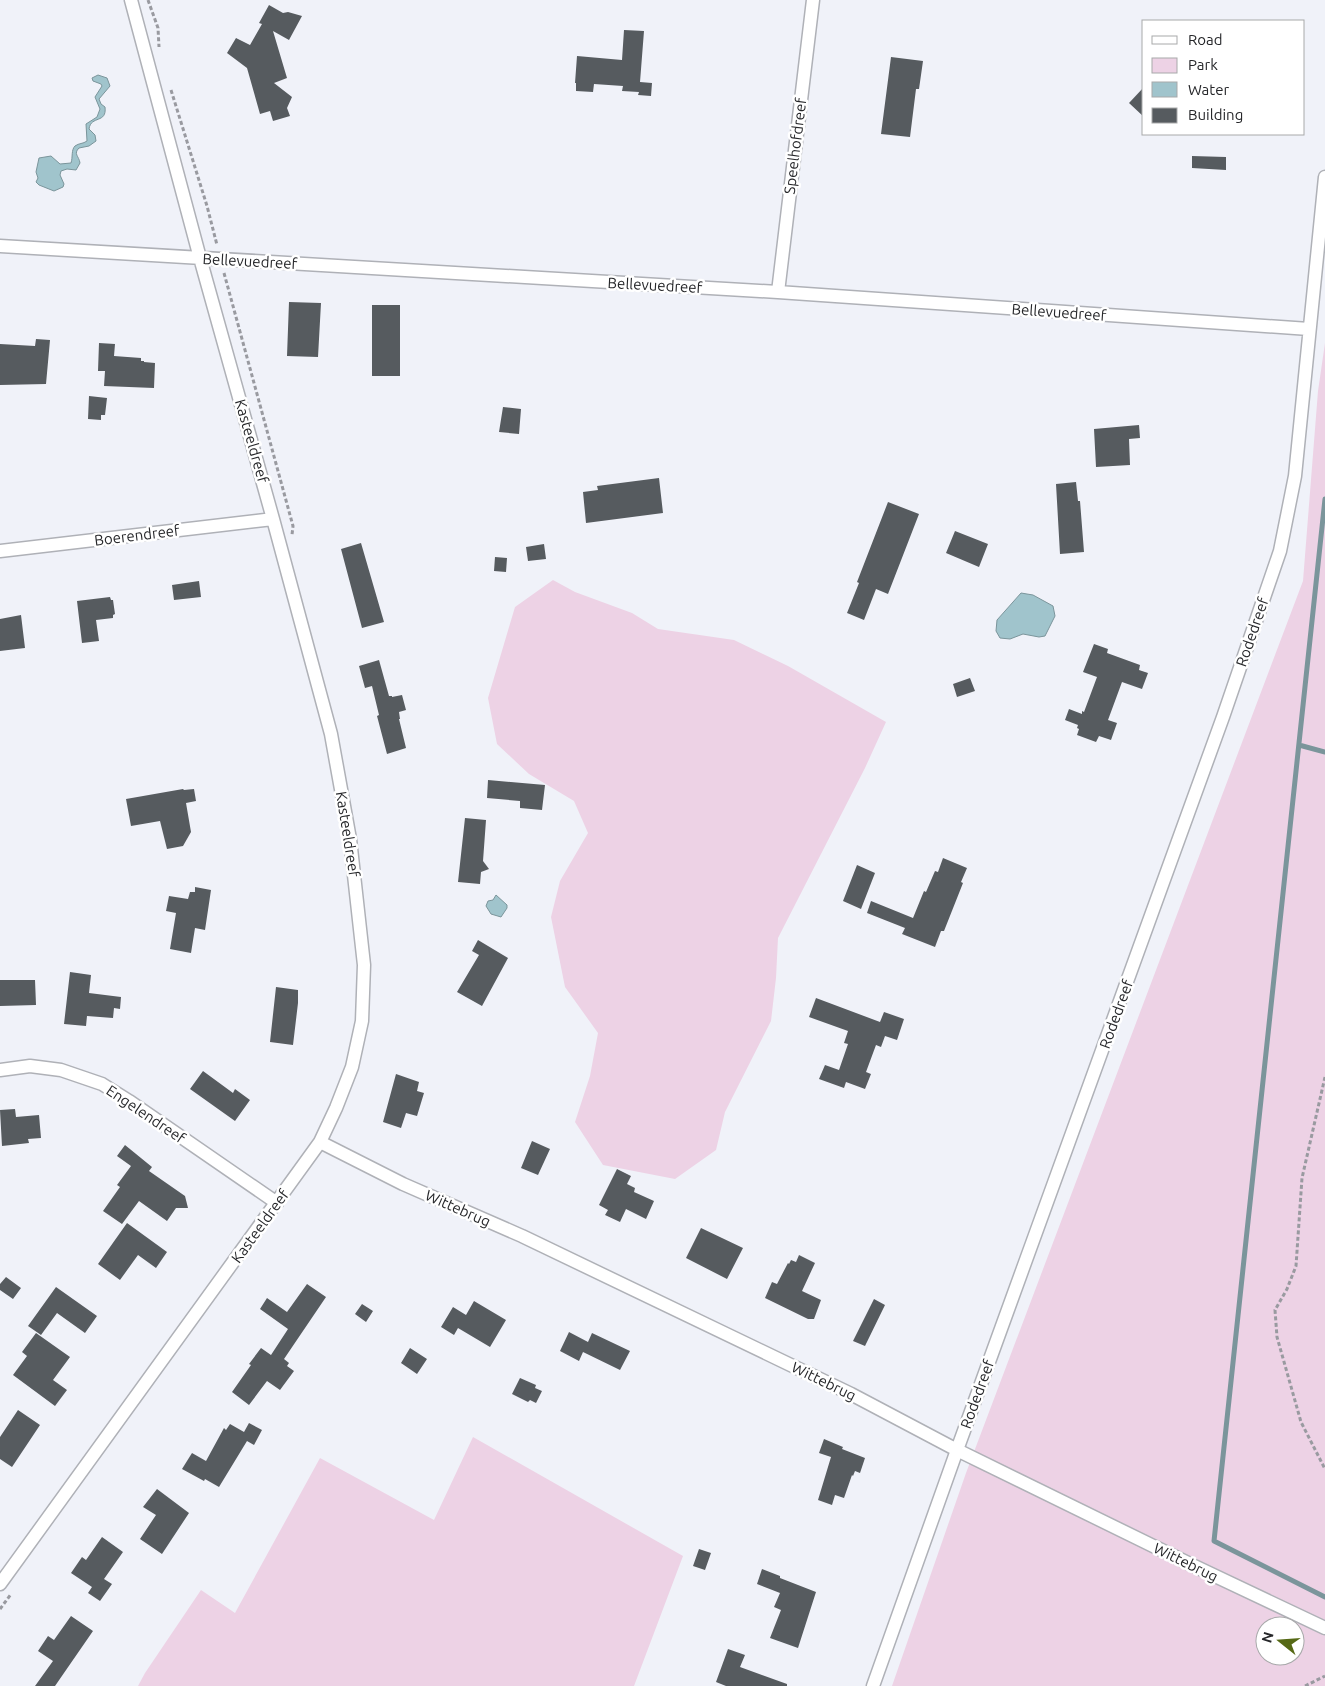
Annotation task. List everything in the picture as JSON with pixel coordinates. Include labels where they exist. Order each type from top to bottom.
[{"type":"street","name":"Kasteeldreef","points":[[0,1584],[320,1142],[352,1067],[362,1021],[364,965],[350,840],[331,734],[274,519],[200,258],[130,0]]},
{"type":"street","name":"Speelhofdreef","points":[[778,292],[813,0]]},
{"type":"street","name":"Rodedreef","points":[[873,1686],[1223,717],[1280,551],[1295,476],[1325,177]]},
{"type":"street","name":"Bellevuedreef","points":[[0,246],[778,292],[1309,329]]},
{"type":"street","name":"Boerendreef","points":[[0,551],[274,519]]},
{"type":"street","name":"Engelendreef","points":[[0,1070],[30,1066],[61,1070],[102,1084],[277,1203]]},
{"type":"street","name":"Wittebrug","points":[[320,1142],[402,1184],[522,1236],[850,1394],[957,1450],[1325,1628]]},
{"type":"path","points":[[148,0],[160,37],[158,55]]},
{"type":"path","points":[[168,84],[208,206],[220,260],[293,526],[292,539]]},
{"type":"path","points":[[1325,1077],[1302,1178],[1296,1266],[1287,1289],[1275,1310],[1277,1337],[1301,1422],[1325,1469]]},
{"type":"path","points":[[0,1610],[16,1587]]},
{"type":"path","points":[[1304,1686],[1325,1676]]},
{"type":"green space","points":[[1325,343],[1325,1686],[892,1686],[966,1473],[1303,581],[1318,391]]},
{"type":"green space","points":[[553,580],[575,592],[632,613],[658,629],[734,640],[788,666],[886,722],[865,768],[778,938],[771,1021],[725,1112],[716,1150],[675,1179],[603,1165],[575,1122],[590,1076],[598,1033],[565,987],[551,917],[560,881],[588,833],[574,801],[529,774],[497,744],[488,698],[515,607]]},
{"type":"green space","points":[[473,1437],[683,1556],[634,1686],[138,1686],[201,1590],[235,1613],[320,1458],[434,1520]]},
{"type":"water","points":[[98,75],[107,78],[110,86],[99,99],[105,107],[104,116],[90,125],[89,129],[95,135],[96,141],[89,146],[77,150],[76,154],[80,163],[76,170],[67,169],[61,171],[63,187],[54,191],[39,185],[36,182],[38,178],[36,172],[39,158],[51,156],[60,164],[71,163],[76,145],[87,141],[86,124],[97,117],[100,109],[95,97],[102,86],[93,81],[92,78]]},
{"type":"water","points":[[1021,593],[1033,595],[1053,606],[1055,616],[1045,636],[1039,637],[1023,634],[1010,639],[1000,638],[996,631],[997,620]]},
{"type":"water","points":[[496,895],[507,905],[501,917],[491,914],[486,906],[488,901],[493,900]]},
{"type":"building","points":[[269,5],[283,13],[288,12],[302,16],[289,40],[273,31],[287,78],[274,83],[292,97],[287,108],[290,116],[273,121],[270,111],[260,114],[247,68],[227,53],[236,38],[250,45],[262,24],[259,23]]},
{"type":"building","points":[[624,30],[644,31],[640,82],[652,83],[651,96],[638,95],[639,92],[622,91],[623,86],[594,84],[593,92],[576,91],[577,56],[622,60]]},
{"type":"building","points":[[891,57],[923,61],[919,89],[916,89],[910,137],[881,134]]},
{"type":"building","points":[[1142,89],[1142,115],[1129,103]]},
{"type":"building","points":[[1192,156],[1226,157],[1226,170],[1192,168]]},
{"type":"building","points":[[289,302],[321,303],[318,357],[287,356]]},
{"type":"building","points":[[372,305],[400,305],[400,376],[372,376]]},
{"type":"building","points":[[36,339],[50,340],[46,384],[0,385],[0,344],[35,346]]},
{"type":"building","points":[[99,343],[115,344],[114,356],[141,358],[141,361],[155,363],[154,388],[104,386],[105,371],[98,371]]},
{"type":"building","points":[[89,396],[107,398],[105,415],[101,415],[101,420],[88,419]]},
{"type":"building","points":[[503,407],[521,409],[519,434],[499,432]]},
{"type":"building","points":[[1139,425],[1140,438],[1129,439],[1130,465],[1096,467],[1094,429]]},
{"type":"building","points":[[659,478],[663,513],[586,523],[583,492],[598,490],[597,486]]},
{"type":"building","points":[[1076,482],[1078,501],[1080,501],[1084,552],[1060,554],[1056,484]]},
{"type":"building","points":[[888,502],[919,514],[888,594],[876,589],[864,620],[847,613]]},
{"type":"building","points":[[955,531],[988,544],[979,567],[946,553]]},
{"type":"building","points":[[361,543],[384,622],[362,628],[341,549]]},
{"type":"building","points":[[544,544],[546,559],[528,561],[526,547]]},
{"type":"building","points":[[495,557],[507,558],[506,572],[494,571]]},
{"type":"building","points":[[199,581],[201,597],[174,600],[172,585]]},
{"type":"building","points":[[110,597],[113,600],[115,614],[113,618],[96,620],[99,641],[82,643],[77,601]]},
{"type":"building","points":[[21,615],[25,648],[0,651],[0,619]]},
{"type":"building","points":[[1094,644],[1108,649],[1107,653],[1140,665],[1139,670],[1148,673],[1142,689],[1122,682],[1108,720],[1117,723],[1111,740],[1099,736],[1096,742],[1077,735],[1078,725],[1065,720],[1069,709],[1082,714],[1082,711],[1084,712],[1097,677],[1083,672]]},
{"type":"building","points":[[379,660],[389,696],[402,695],[406,710],[399,712],[399,719],[406,748],[387,754],[377,716],[379,715],[372,686],[365,688],[359,666]]},
{"type":"building","points":[[970,678],[975,691],[957,697],[953,684]]},
{"type":"building","points":[[488,780],[545,785],[542,810],[520,808],[520,801],[487,798]]},
{"type":"building","points":[[183,789],[194,789],[196,801],[186,803],[191,832],[183,846],[167,849],[160,821],[131,826],[126,799]]},
{"type":"building","points":[[465,818],[486,820],[483,861],[489,869],[481,872],[480,884],[458,882]]},
{"type":"building","points":[[943,858],[967,868],[944,931],[941,931],[935,947],[902,934],[905,928],[867,913],[871,901],[913,918],[924,891],[926,892],[935,871],[938,872]]},
{"type":"building","points":[[857,865],[875,873],[861,909],[843,901]]},
{"type":"building","points":[[195,887],[211,890],[205,930],[195,928],[191,953],[170,949],[176,913],[166,911],[169,896],[188,899],[190,892],[195,892]]},
{"type":"building","points":[[478,940],[508,958],[482,1006],[457,992],[479,955],[472,951]]},
{"type":"building","points":[[70,972],[91,975],[89,993],[121,997],[120,1009],[114,1008],[113,1018],[87,1016],[86,1026],[64,1024]]},
{"type":"building","points":[[0,980],[35,980],[36,1005],[0,1006]]},
{"type":"building","points":[[276,987],[298,990],[293,1045],[270,1042]]},
{"type":"building","points":[[816,998],[880,1022],[884,1012],[904,1019],[897,1040],[885,1036],[881,1047],[876,1045],[866,1072],[871,1074],[865,1089],[846,1082],[844,1088],[819,1079],[825,1065],[839,1070],[848,1044],[844,1043],[848,1031],[809,1017]]},
{"type":"building","points":[[203,1071],[233,1093],[235,1089],[250,1100],[235,1121],[190,1089]]},
{"type":"building","points":[[396,1074],[419,1082],[417,1091],[424,1093],[417,1116],[406,1113],[401,1128],[383,1122]]},
{"type":"building","points":[[15,1109],[16,1117],[39,1115],[41,1138],[28,1139],[29,1143],[2,1146],[0,1110]]},
{"type":"building","points":[[532,1141],[550,1149],[538,1175],[521,1168]]},
{"type":"building","points":[[125,1145],[152,1167],[149,1171],[185,1196],[188,1208],[176,1208],[167,1221],[139,1201],[122,1224],[103,1211],[120,1187],[117,1185],[131,1166],[117,1156]]},
{"type":"building","points":[[617,1169],[631,1176],[627,1184],[635,1188],[634,1192],[654,1201],[646,1219],[626,1209],[620,1222],[605,1215],[608,1210],[599,1205]]},
{"type":"building","points":[[127,1223],[167,1252],[156,1268],[138,1255],[120,1280],[98,1264]]},
{"type":"building","points":[[701,1228],[743,1248],[727,1279],[686,1258]]},
{"type":"building","points":[[799,1255],[815,1263],[802,1291],[821,1300],[814,1319],[808,1319],[765,1298],[772,1282],[777,1284],[788,1263],[791,1260],[796,1262]]},
{"type":"building","points":[[6,1277],[21,1288],[13,1299],[0,1290],[0,1284]]},
{"type":"building","points":[[307,1284],[326,1297],[284,1359],[289,1363],[287,1366],[294,1371],[280,1390],[267,1381],[249,1405],[232,1392],[261,1348],[271,1355],[288,1329],[260,1309],[267,1298],[287,1312]]},
{"type":"building","points":[[56,1287],[97,1316],[85,1333],[57,1313],[41,1335],[28,1326]]},
{"type":"building","points":[[874,1299],[885,1305],[865,1346],[853,1341]]},
{"type":"building","points":[[474,1301],[506,1320],[490,1347],[458,1328],[454,1335],[441,1327],[453,1307],[466,1315]]},
{"type":"building","points":[[362,1304],[373,1311],[366,1322],[355,1314]]},
{"type":"building","points":[[569,1332],[588,1342],[592,1333],[630,1351],[620,1370],[583,1352],[579,1361],[560,1351]]},
{"type":"building","points":[[36,1333],[70,1357],[53,1380],[67,1390],[55,1406],[13,1375],[27,1356],[22,1352]]},
{"type":"building","points":[[410,1348],[427,1359],[417,1374],[401,1363]]},
{"type":"building","points":[[520,1378],[536,1385],[535,1388],[542,1391],[536,1403],[530,1400],[528,1402],[512,1394]]},
{"type":"building","points":[[18,1410],[40,1425],[12,1467],[0,1459],[0,1437]]},
{"type":"building","points":[[249,1423],[262,1430],[254,1445],[247,1441],[219,1487],[182,1469],[192,1453],[206,1461],[224,1428],[226,1430],[230,1424],[244,1432]]},
{"type":"building","points":[[824,1439],[843,1447],[842,1449],[865,1458],[860,1473],[855,1471],[852,1475],[844,1498],[835,1495],[832,1505],[818,1500],[831,1457],[819,1453]]},
{"type":"building","points":[[157,1489],[189,1513],[162,1554],[140,1539],[156,1515],[143,1507]]},
{"type":"building","points":[[102,1537],[123,1552],[104,1579],[112,1584],[100,1601],[88,1593],[92,1587],[71,1573],[82,1557],[86,1560]]},
{"type":"building","points":[[699,1549],[711,1553],[705,1570],[693,1566]]},
{"type":"building","points":[[762,1569],[816,1592],[798,1648],[770,1638],[781,1610],[774,1607],[780,1593],[757,1584]]},
{"type":"building","points":[[71,1616],[93,1631],[55,1686],[35,1686],[53,1661],[38,1651],[48,1636],[54,1640]]},
{"type":"building","points":[[728,1649],[745,1655],[740,1667],[787,1684],[787,1686],[726,1686],[716,1682]]},
{"type":"waterway","points":[[1325,499],[1214,1541],[1325,1597]]},
{"type":"waterway","points":[[1299,745],[1325,752]]}]
